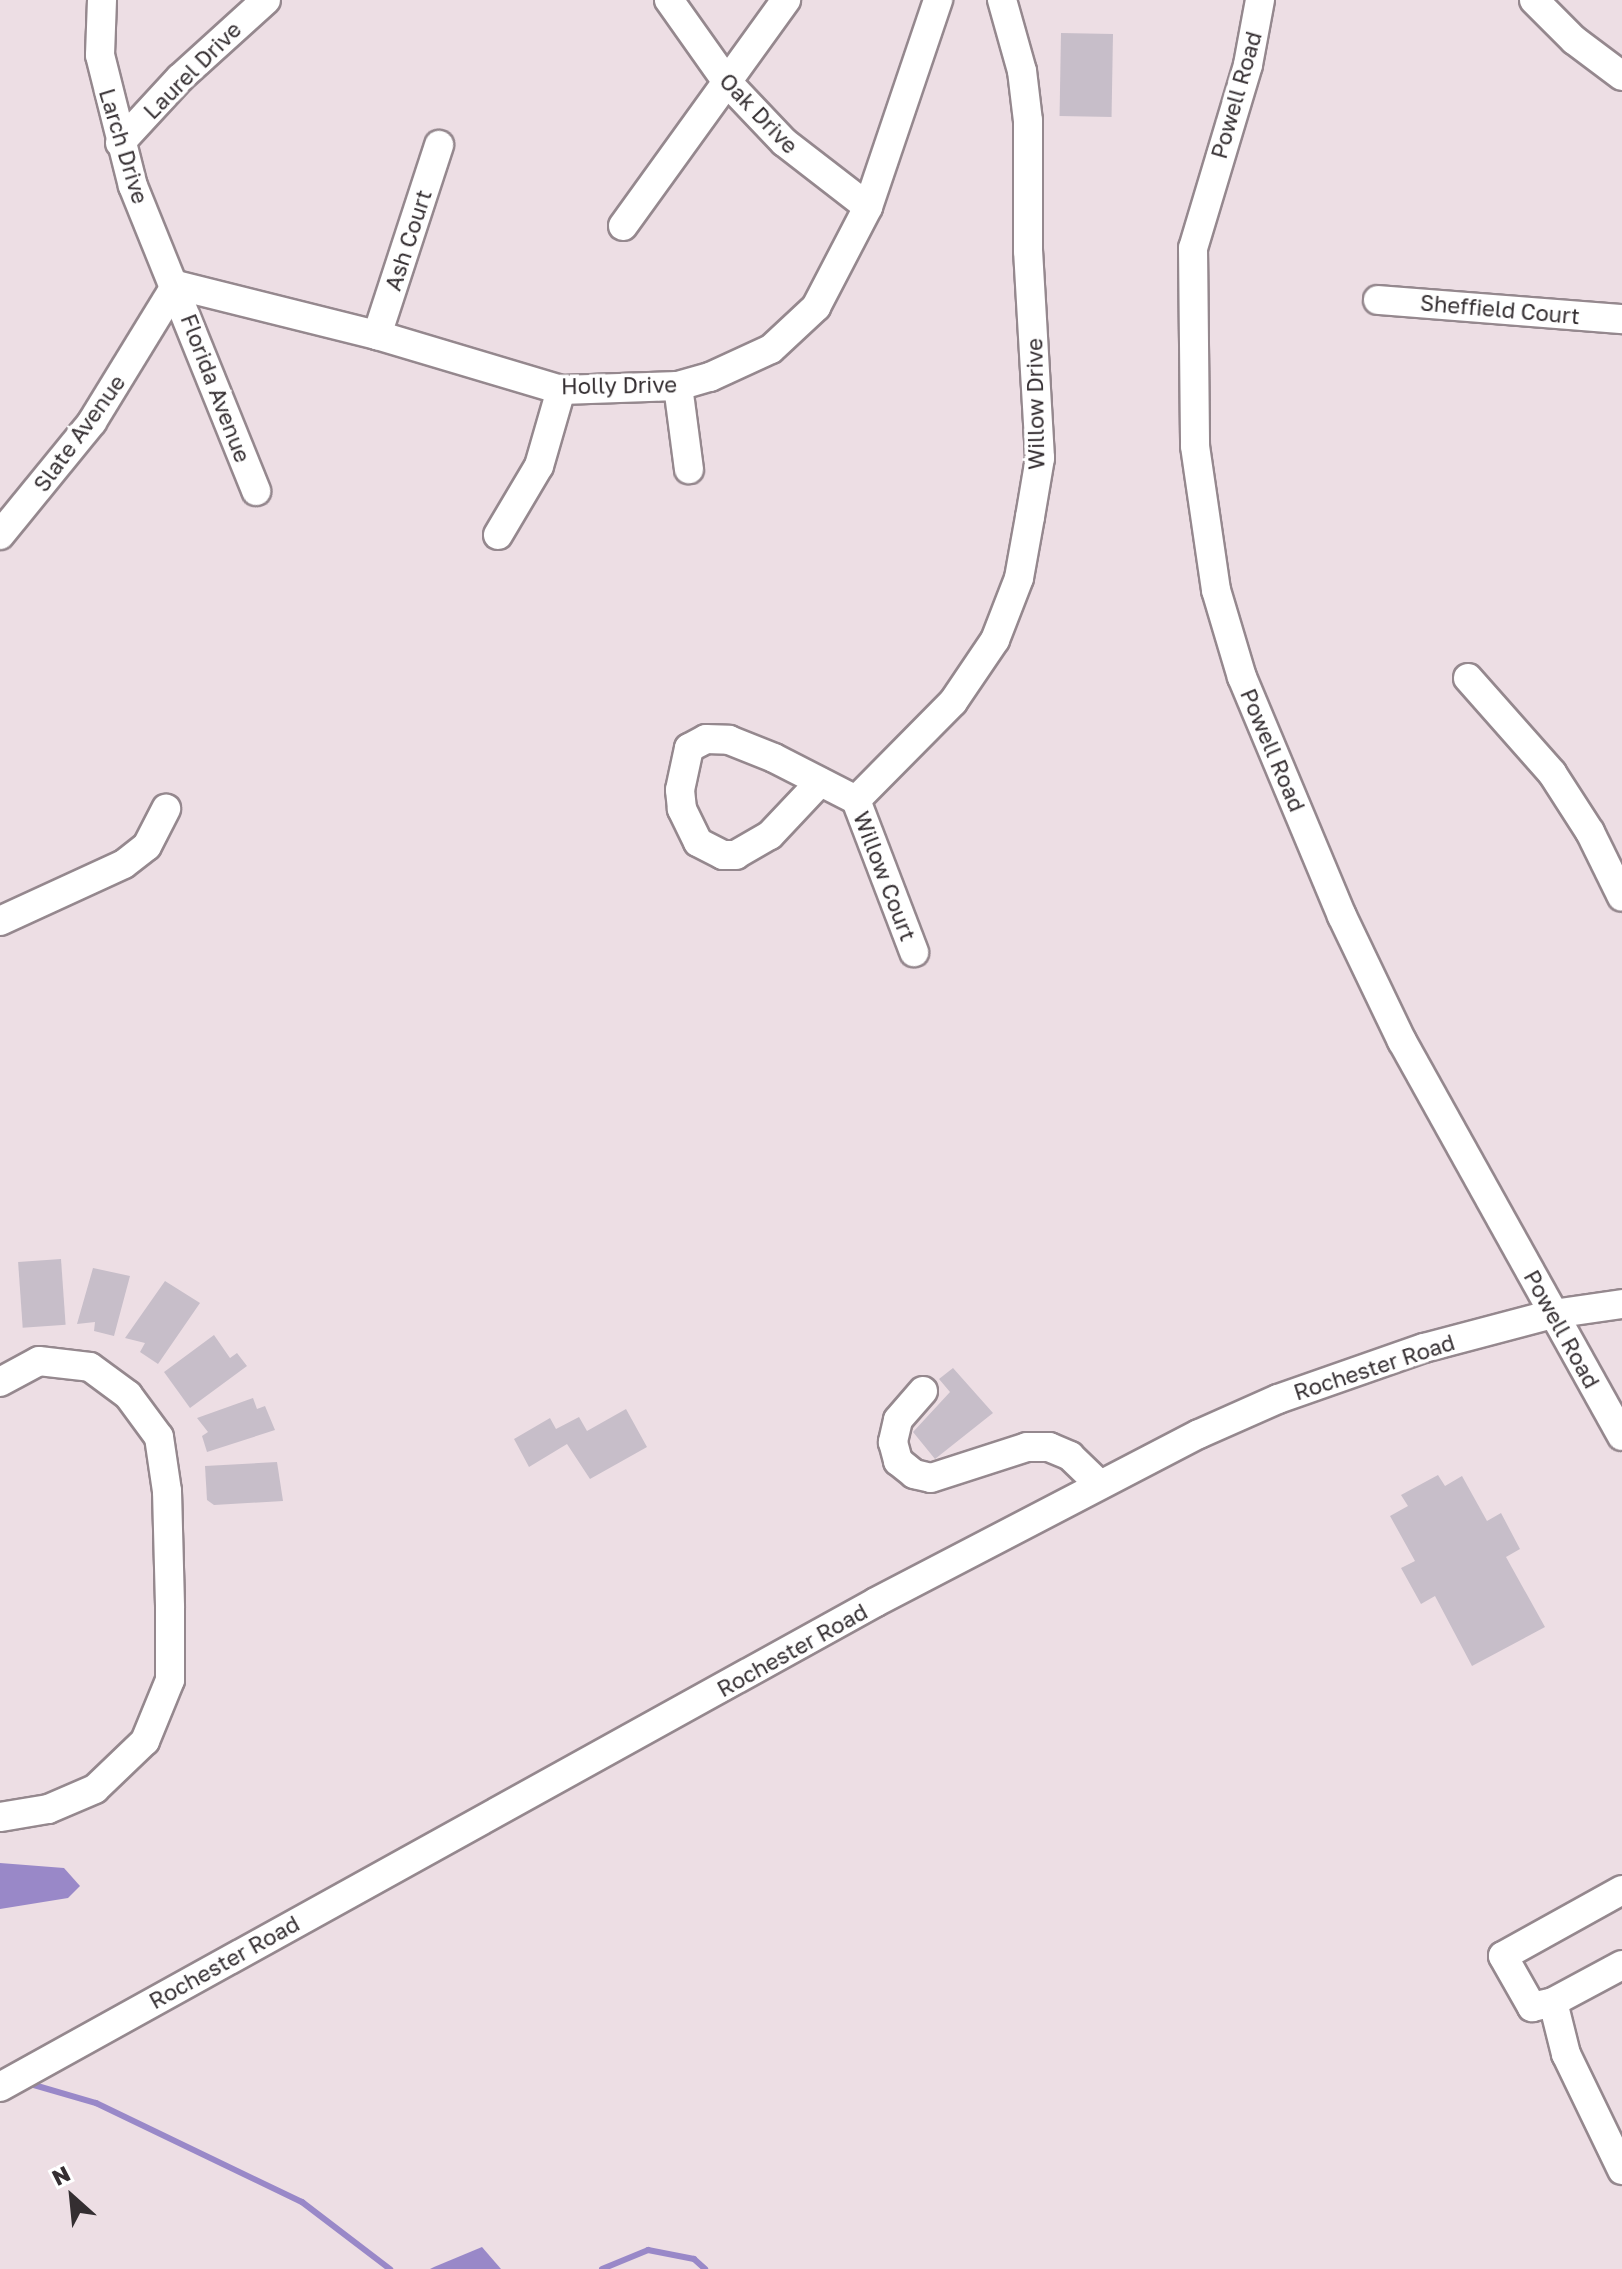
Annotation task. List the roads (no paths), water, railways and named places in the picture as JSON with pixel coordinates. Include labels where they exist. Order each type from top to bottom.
[{"type":"street","name":"Larch Drive","points":[[102,0],[100,55],[120,143],[176,285]]},
{"type":"street","name":"Laurel Drive","points":[[120,143],[180,78],[266,0]]},
{"type":"street","name":"Oak Drive","points":[[669,0],[727,82],[784,142],[868,207]]},
{"type":"street","points":[[623,226],[786,0]]},
{"type":"street","name":"Holly Drive","points":[[176,285],[377,335],[561,390],[678,386],[771,349],[796,329],[816,307],[868,207],[938,0]]},
{"type":"street","name":"Willow Drive","points":[[856,800],[953,702],[995,640],[1019,578],[1040,458],[1028,251],[1028,121],[1022,71],[1002,0]]},
{"type":"street","name":"Powell Road","points":[[1260,0],[1248,65],[1193,248],[1195,446],[1216,590],[1242,677],[1342,916],[1402,1041],[1622,1436]]},
{"type":"street","points":[[1534,0],[1574,40],[1622,76]]},
{"type":"street","name":"Ash Court","points":[[377,335],[439,145]]},
{"type":"street","name":"Florida Avenue","points":[[176,285],[256,491]]},
{"type":"street","name":"Slate Avenue","points":[[5,520],[92,422],[176,285]]},
{"type":"street","name":"Sheffield Court","points":[[1378,300],[1622,319]]},
{"type":"street","points":[[678,386],[689,469]]},
{"type":"street","points":[[498,535],[539,466],[561,390]]},
{"type":"street","points":[[1468,678],[1552,773],[1590,832],[1622,897]]},
{"type":"street","points":[[820,782],[770,835],[736,855],[723,855],[698,842],[682,809],[680,790],[689,748],[706,739],[750,747],[820,782],[856,800]]},
{"type":"street","name":"Willow Court","points":[[856,800],[914,952]]},
{"type":"street","points":[[0,921],[124,864],[147,846],[166,809]]},
{"type":"street","name":"Rochester Road","points":[[0,2087],[1099,1484],[1278,1399],[1424,1348],[1553,1314],[1622,1304]]},
{"type":"street","points":[[0,1382],[39,1361],[90,1367],[128,1395],[159,1437],[167,1491],[170,1608],[170,1680],[145,1741],[95,1789],[48,1809],[0,1817]]},
{"type":"street","points":[[923,1391],[898,1420],[893,1442],[898,1461],[914,1474],[931,1478],[1027,1447],[1049,1447],[1070,1456],[1099,1484]]},
{"type":"street","points":[[1622,1890],[1503,1956],[1532,2007],[1553,2002],[1622,1965]]},
{"type":"street","points":[[1553,2002],[1566,2054],[1622,2170]]},
{"type":"waterway","points":[[27,2083],[96,2103],[302,2202],[390,2269]]},
{"type":"waterway","points":[[602,2269],[648,2250],[694,2259],[705,2269]]}]
